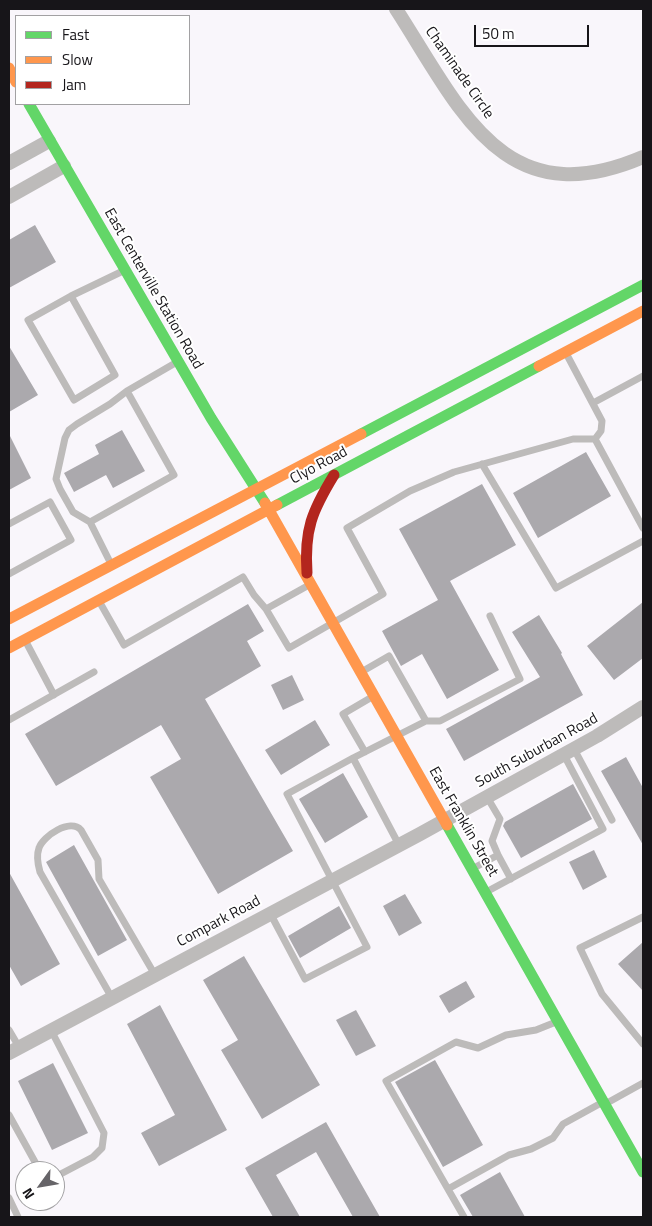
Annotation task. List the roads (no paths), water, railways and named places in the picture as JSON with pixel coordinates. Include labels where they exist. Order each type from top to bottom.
[{"type":"street","name":"Chaminade Circle","points":[[396,9],[473,125],[494,147],[523,165],[552,174],[583,174],[620,167],[643,157]]},
{"type":"street","points":[[9,68],[15,80]]},
{"type":"street","name":"East Centerville Station Road","points":[[30,105],[211,418],[256,487]]},
{"type":"street","points":[[9,163],[49,141]]},
{"type":"street","points":[[9,197],[64,166]]},
{"type":"street","name":"Clyo Road","points":[[11,615],[643,284]]},
{"type":"street","name":"Clyo Road","points":[[9,648],[643,311]]},
{"type":"street","points":[[309,583],[305,552],[308,527],[314,506],[334,475]]},
{"type":"street","name":"East Franklin Street","points":[[256,487],[643,1172]]},
{"type":"street","name":"South Suburban Road","points":[[444,821],[569,752],[628,718],[643,707]]},
{"type":"street","name":"Compark Road","points":[[14,1050],[444,821]]},
{"type":"lane","points":[[71,296],[115,375],[74,400],[28,320],[71,296],[125,270]]},
{"type":"lane","points":[[565,352],[602,421],[601,431],[595,440]]},
{"type":"lane","points":[[111,564],[90,522],[73,512],[56,479],[66,438],[70,430],[77,424],[127,391],[178,361]]},
{"type":"lane","points":[[593,403],[643,376]]},
{"type":"lane","points":[[90,522],[174,475],[127,391]]},
{"type":"lane","points":[[99,601],[124,645],[243,577],[254,595],[266,609],[289,648],[383,594],[347,528],[410,491],[454,472],[573,439],[595,440]]},
{"type":"lane","points":[[595,440],[643,528]]},
{"type":"lane","points":[[482,464],[556,588],[643,541]]},
{"type":"lane","points":[[9,524],[50,502],[70,540],[9,574]]},
{"type":"lane","points":[[266,609],[309,583]]},
{"type":"lane","points":[[270,913],[305,979],[367,947],[288,794],[426,721],[440,721],[520,679],[490,616]]},
{"type":"lane","points":[[24,640],[54,695]]},
{"type":"lane","points":[[360,672],[389,656],[426,721]]},
{"type":"lane","points":[[9,720],[94,672]]},
{"type":"lane","points":[[365,752],[343,714],[374,696]]},
{"type":"lane","points":[[569,752],[612,820]]},
{"type":"lane","points":[[485,893],[603,829],[569,752]]},
{"type":"lane","points":[[353,758],[399,844]]},
{"type":"lane","points":[[487,797],[500,819],[492,841],[511,879]]},
{"type":"lane","points":[[112,998],[40,872],[37,862],[38,849],[48,837],[62,828],[72,825],[78,826],[81,830],[98,860],[99,879],[155,975]]},
{"type":"lane","points":[[472,869],[498,855]]},
{"type":"lane","points":[[643,917],[580,948],[602,994],[643,1044]]},
{"type":"lane","points":[[464,1217],[386,1080],[456,1042],[478,1048],[506,1035],[536,1030],[558,1022]]},
{"type":"lane","points":[[9,1030],[14,1050]]},
{"type":"lane","points":[[51,1030],[104,1133],[102,1148],[93,1157],[65,1172]]},
{"type":"lane","points":[[448,1190],[509,1155],[531,1149],[552,1138],[563,1124],[643,1083]]},
{"type":"lane","points":[[9,1115],[34,1161]]},
{"type":"lane","points":[[9,1198],[18,1217]]}]
